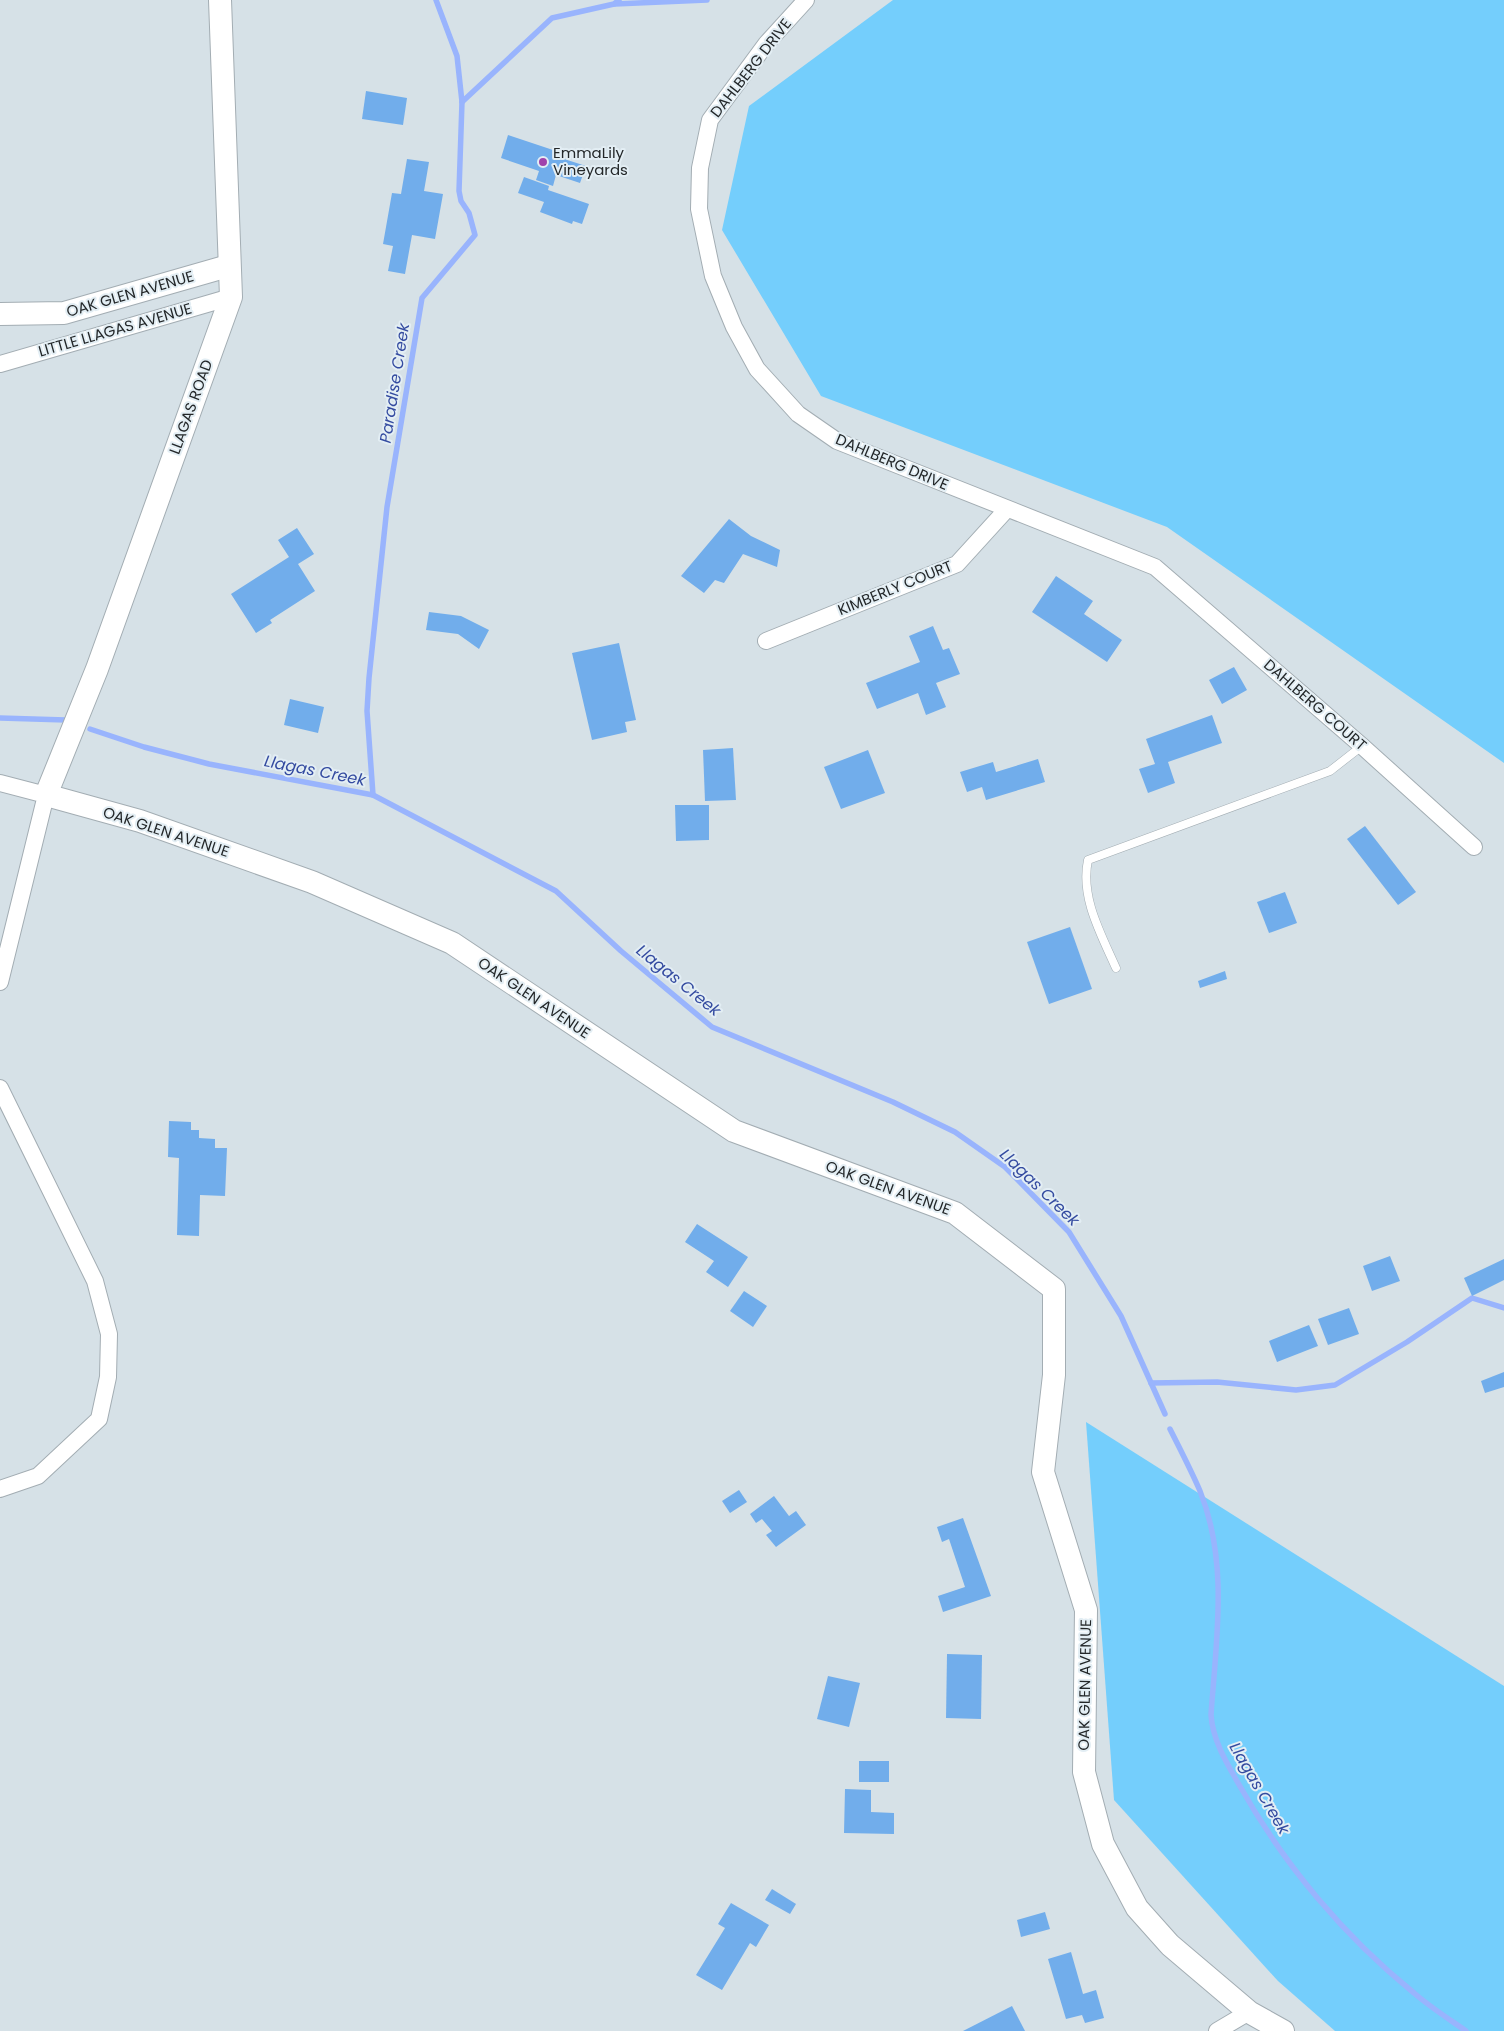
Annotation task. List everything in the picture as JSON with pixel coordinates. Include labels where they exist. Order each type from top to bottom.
[{"type":"street","name":"LLAGAS ROAD","points":[[46,795],[97,669],[230,297],[220,0]]},
{"type":"street","name":"DAHLBERG DRIVE","points":[[806,0],[766,44],[710,120],[700,168],[699,209],[713,276],[734,327],[757,369],[798,414],[837,442],[1155,567]]},
{"type":"street","name":"OAK GLEN AVENUE","points":[[0,314],[64,313],[228,266]]},
{"type":"street","name":"LITTLE LLAGAS AVENUE","points":[[0,364],[230,297]]},
{"type":"street","name":"KIMBERLY COURT","points":[[766,642],[957,564],[1007,509]]},
{"type":"street","name":"DAHLBERG COURT","points":[[1155,567],[1362,746],[1474,847]]},
{"type":"street","points":[[0,783],[46,795],[0,982]]},
{"type":"street","name":"OAK GLEN AVENUE","points":[[46,795],[140,821],[312,882],[452,943],[734,1131],[956,1213],[1054,1289],[1054,1375],[1043,1472],[1086,1610],[1084,1772],[1103,1844],[1137,1908],[1170,1945],[1249,2012],[1283,2031]]},
{"type":"street","points":[[0,1088],[95,1281],[110,1334],[108,1377],[99,1419],[38,1476],[0,1490]]},
{"type":"street","points":[[1216,2031],[1249,2012]]},
{"type":"lane","points":[[1116,968],[1096,923],[1084,878],[1088,860],[1330,771],[1362,746]]},
{"type":"shaded area","points":[[893,0],[1504,0],[1504,763],[1167,527],[821,396],[722,230],[749,106]]},
{"type":"shaded area","points":[[1086,1422],[1504,1686],[1504,2031],[1335,2031],[1278,1981],[1114,1800]]},
{"type":"building","points":[[366,91],[407,98],[403,125],[362,119]]},
{"type":"building","name":"EmmaLily Vineyards","points":[[508,135],[562,153],[561,158],[586,166],[580,183],[556,175],[553,186],[536,180],[539,171],[501,158]]},
{"type":"building","points":[[407,159],[429,162],[424,191],[443,194],[435,239],[412,235],[405,274],[388,271],[393,246],[383,244],[392,193],[401,194]]},
{"type":"building","points":[[524,177],[549,186],[548,190],[589,204],[582,224],[573,221],[572,224],[540,212],[544,202],[518,193]]},
{"type":"building","points":[[729,519],[751,536],[780,550],[777,567],[743,554],[724,583],[715,580],[704,593],[681,576]]},
{"type":"building","points":[[297,528],[314,554],[298,564],[315,591],[270,620],[272,623],[256,633],[231,594],[289,557],[278,540]]},
{"type":"building","points":[[1056,576],[1093,601],[1084,614],[1122,640],[1107,662],[1032,612]]},
{"type":"building","points":[[429,612],[461,616],[489,630],[479,649],[458,634],[426,630]]},
{"type":"building","points":[[933,626],[943,650],[949,648],[960,674],[936,683],[946,707],[926,715],[918,693],[877,709],[866,683],[920,662],[909,636]]},
{"type":"building","points":[[619,643],[636,720],[625,722],[627,732],[592,740],[572,653]]},
{"type":"building","points":[[1234,667],[1247,690],[1222,704],[1209,680]]},
{"type":"building","points":[[290,699],[324,707],[318,733],[284,725]]},
{"type":"building","points":[[1212,715],[1222,743],[1168,762],[1175,783],[1148,793],[1139,769],[1155,764],[1146,739]]},
{"type":"building","points":[[733,748],[736,800],[705,801],[703,750]]},
{"type":"building","points":[[868,750],[885,793],[841,809],[824,767]]},
{"type":"building","points":[[1038,759],[1045,782],[986,800],[982,787],[967,792],[960,772],[993,762],[996,772]]},
{"type":"building","points":[[675,805],[709,805],[709,840],[676,841]]},
{"type":"building","points":[[1365,826],[1416,892],[1398,905],[1347,839]]},
{"type":"building","points":[[1285,892],[1297,923],[1269,933],[1257,902]]},
{"type":"building","points":[[1070,927],[1092,989],[1049,1004],[1027,942]]},
{"type":"building","points":[[1225,971],[1227,979],[1200,988],[1198,981]]},
{"type":"building","points":[[169,1121],[191,1122],[191,1130],[199,1130],[199,1138],[215,1139],[215,1148],[227,1148],[225,1196],[200,1195],[199,1236],[177,1235],[179,1158],[168,1157]]},
{"type":"building","points":[[697,1224],[748,1257],[728,1287],[706,1272],[714,1261],[685,1242]]},
{"type":"building","points":[[1390,1256],[1400,1281],[1372,1291],[1363,1266]]},
{"type":"building","points":[[1504,1259],[1504,1280],[1472,1296],[1464,1278]]},
{"type":"building","points":[[744,1291],[767,1306],[753,1327],[730,1311]]},
{"type":"building","points":[[1349,1308],[1359,1334],[1328,1345],[1318,1319]]},
{"type":"building","points":[[1309,1325],[1318,1346],[1277,1362],[1269,1341]]},
{"type":"building","points":[[1504,1372],[1504,1387],[1485,1393],[1481,1381]]},
{"type":"building","points":[[739,1490],[747,1502],[730,1513],[722,1501]]},
{"type":"building","points":[[774,1496],[789,1516],[796,1511],[806,1525],[776,1547],[766,1535],[772,1531],[762,1519],[756,1523],[750,1514]]},
{"type":"building","points":[[963,1518],[991,1596],[943,1612],[938,1596],[965,1587],[949,1539],[942,1542],[937,1527]]},
{"type":"building","points":[[947,1654],[982,1655],[981,1719],[946,1718]]},
{"type":"building","points":[[828,1676],[860,1683],[849,1727],[817,1719]]},
{"type":"building","points":[[859,1761],[889,1761],[889,1782],[859,1782]]},
{"type":"building","points":[[845,1789],[871,1790],[871,1812],[894,1813],[894,1834],[844,1833]]},
{"type":"building","points":[[772,1889],[796,1904],[790,1914],[765,1900]]},
{"type":"building","points":[[731,1903],[769,1925],[756,1947],[750,1943],[722,1990],[696,1975],[725,1928],[718,1924]]},
{"type":"building","points":[[1045,1912],[1050,1929],[1021,1937],[1017,1920]]},
{"type":"building","points":[[1071,1952],[1083,1994],[1096,1990],[1104,2018],[1085,2023],[1082,2015],[1066,2019],[1048,1959]]},
{"type":"building","points":[[1012,2006],[1025,2031],[963,2031]]},
{"type":"waterway","name":"Paradise Creek","points":[[373,795],[367,711],[369,678],[387,507],[422,298],[475,235],[469,213],[461,201],[459,191],[462,102],[457,56],[436,0]]},
{"type":"waterway","points":[[462,102],[552,18],[614,4],[619,0]]},
{"type":"waterway","points":[[615,4],[707,0]]},
{"type":"waterway","name":"Llagas Creek","points":[[0,718],[66,720]]},
{"type":"waterway","name":"Llagas Creek","points":[[90,729],[144,747],[209,764],[373,795],[556,891],[621,951],[712,1027],[893,1102],[955,1132],[1005,1167],[1069,1232],[1121,1316],[1165,1414]]},
{"type":"waterway","points":[[1151,1383],[1217,1382],[1296,1390],[1335,1385],[1407,1342],[1472,1298],[1504,1308]]},
{"type":"waterway","name":"Llagas Creek","points":[[1170,1429],[1200,1491],[1209,1518],[1215,1546],[1218,1602],[1211,1715],[1212,1725],[1222,1753],[1258,1817],[1318,1899],[1364,1948],[1389,1971],[1426,2003],[1466,2031]]},
{"type":"place","name":"EmmaLily Vineyards","points":[[543,162]]}]
